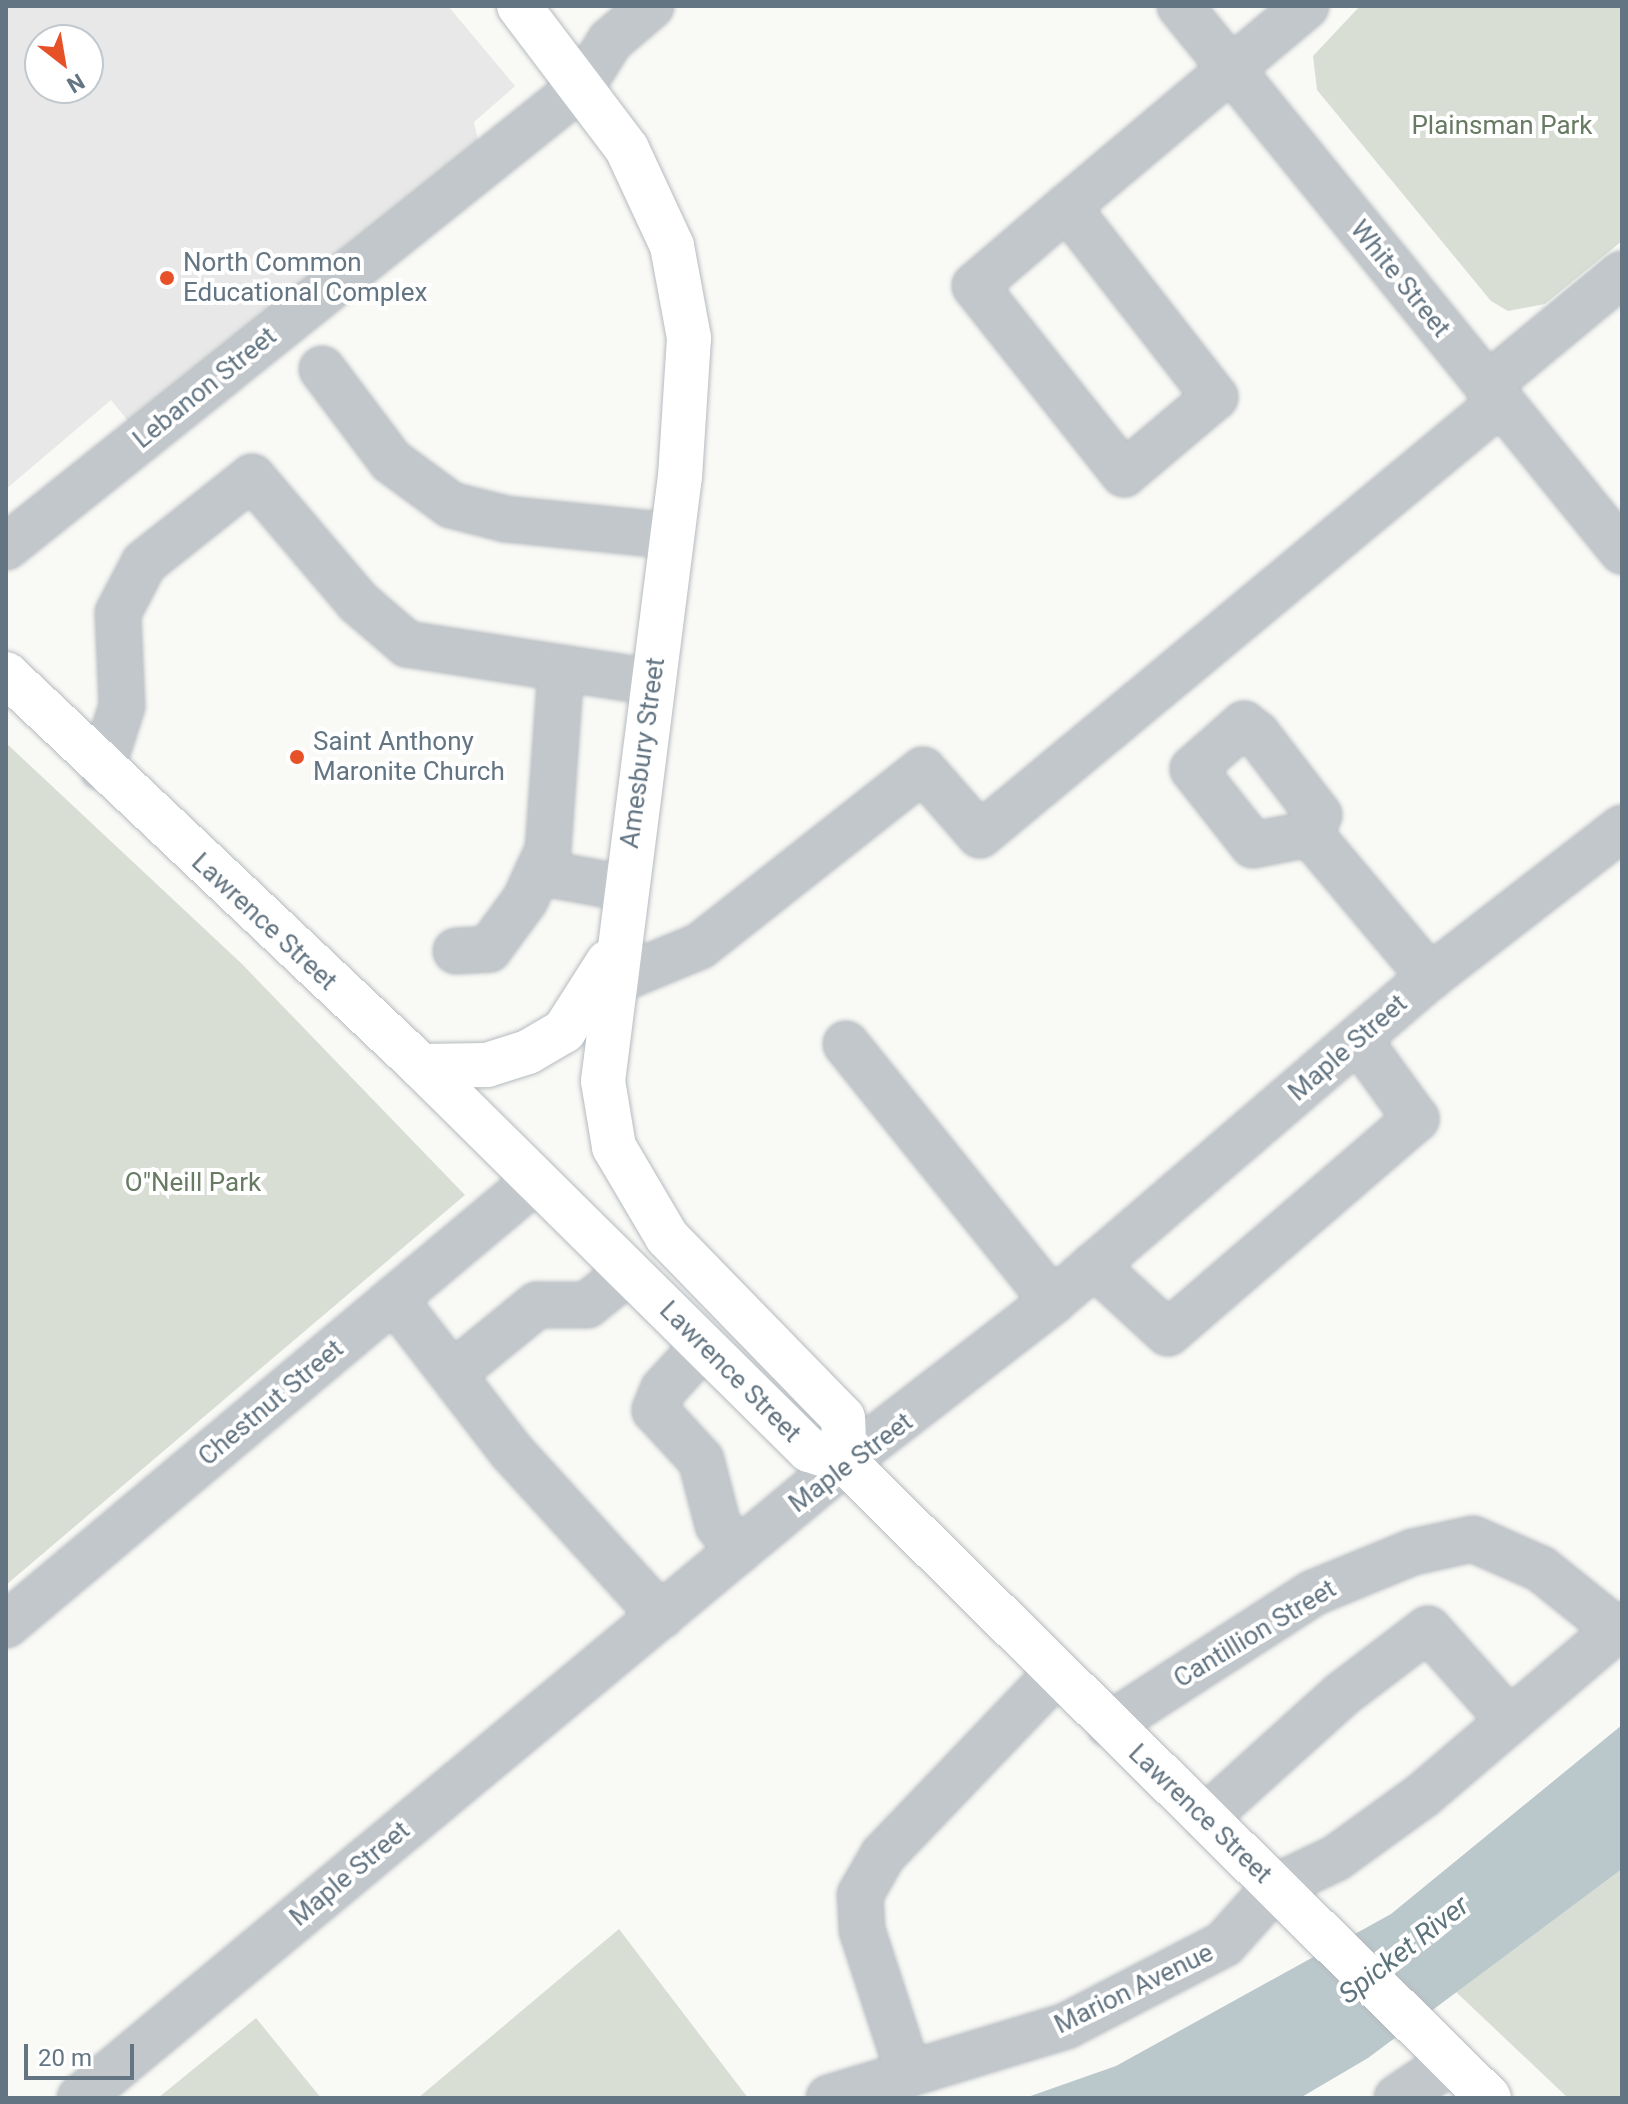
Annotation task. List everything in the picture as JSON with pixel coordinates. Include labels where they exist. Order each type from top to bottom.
[{"type":"main road","name":"Amesbury Street","points":[[519,6],[627,149],[672,246],[689,338],[672,536],[614,964],[603,1081],[614,1147],[667,1237],[843,1418],[845,1462]]},
{"type":"main road","name":"Lawrence Street","points":[[6,674],[102,768],[421,1066],[809,1450],[845,1462],[1489,2098]]},
{"type":"main road","points":[[421,1066],[487,1065],[564,1031],[614,964]]},
{"type":"street","name":"Lebanon Street","points":[[6,547],[582,86],[610,41],[651,6]]},
{"type":"street","name":"White Street","points":[[1180,6],[1622,551]]},
{"type":"street","points":[[1067,207],[1215,397],[1124,474],[975,286],[1067,207],[1306,6]]},
{"type":"street","points":[[614,964],[700,946],[923,770],[980,835],[1494,394],[1622,274]]},
{"type":"street","points":[[322,369],[391,461],[451,505],[506,519],[672,536]]},
{"type":"street","points":[[102,768],[122,706],[118,613],[144,563],[252,477],[358,602],[407,644],[653,682]]},
{"type":"street","points":[[456,951],[489,949],[538,872],[548,850],[561,670]]},
{"type":"street","name":"Maple Street","points":[[80,2098],[845,1462],[1053,1301],[1430,977],[1622,828]]},
{"type":"street","points":[[1310,834],[1430,977]]},
{"type":"street","points":[[538,872],[625,888]]},
{"type":"street","points":[[1094,1265],[1168,1333],[1416,1119],[1358,1039]]},
{"type":"street","points":[[846,1044],[1053,1301]]},
{"type":"street","name":"Chestnut Street","points":[[6,1625],[536,1180]]},
{"type":"street","points":[[455,1372],[537,1305],[587,1305],[628,1272]]},
{"type":"street","points":[[394,1299],[455,1372],[511,1451],[661,1616]]},
{"type":"street","points":[[703,1346],[663,1390],[655,1410],[701,1460],[718,1525],[739,1550]]},
{"type":"street","name":"Cantillion Street","points":[[1109,1725],[1313,1593],[1413,1552],[1473,1539],[1541,1569],[1619,1628]]},
{"type":"street","name":"Marion Avenue","points":[[829,2098],[1066,2026],[1224,1944],[1275,1887],[1348,1849],[1510,1721],[1619,1628]]},
{"type":"street","points":[[1205,1818],[1341,1695],[1428,1629],[1510,1721]]},
{"type":"street","points":[[909,2074],[862,1930],[860,1895],[883,1855],[1057,1673]]},
{"type":"street","points":[[1397,2098],[1439,2049]]},
{"type":"shaded area","name":"North Common Educational Complex","points":[[6,6],[448,6],[515,86],[474,122],[481,155],[137,432],[111,400],[6,489]]},
{"type":"green space","name":"Plainsman Park","points":[[1360,6],[1622,6],[1622,241],[1545,304],[1508,311],[1491,301],[1317,90],[1313,56]]},
{"type":"green space","name":"O\"Neill Park","points":[[6,743],[242,964],[465,1195],[6,1585]]},
{"type":"green space","points":[[1622,1869],[1622,2098],[1568,2098],[1456,1992]]},
{"type":"green space","points":[[619,1929],[748,2098],[418,2098]]},
{"type":"green space","points":[[256,2018],[321,2098],[158,2098]]},
{"type":"water","name":"Spicket River","points":[[1622,1725],[1622,1869],[1368,2058],[1300,2098],[1025,2098],[1116,2066],[1391,1914]]},
{"type":"place","name":"North Common Educational Complex","points":[[167,278]]},
{"type":"place","name":"Saint Anthony Maronite Church","points":[[297,757]]}]
